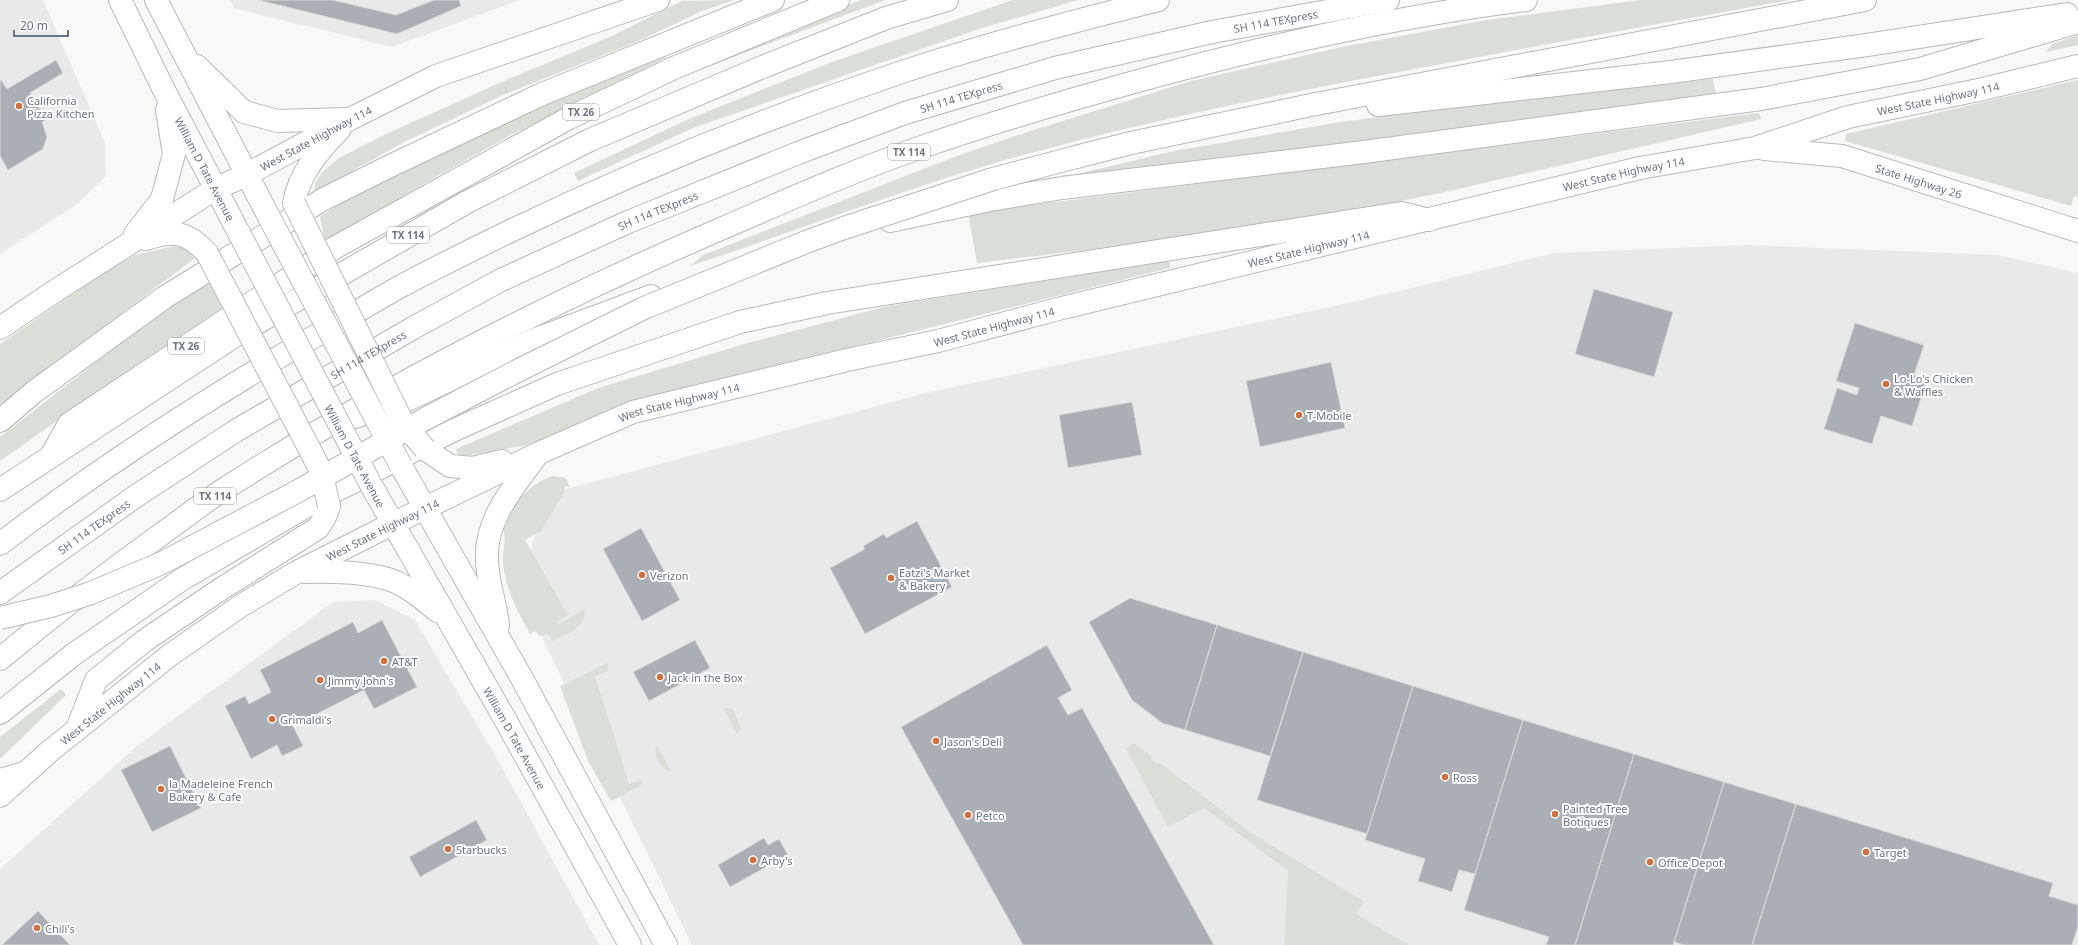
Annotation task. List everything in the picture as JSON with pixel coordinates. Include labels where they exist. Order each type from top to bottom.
[{"type":"main road","name":"William D Tate Avenue","points":[[120,0],[215,189],[392,524],[448,619],[576,845],[630,945]]},
{"type":"main road","points":[[156,0],[246,175],[401,466],[500,640],[666,945]]},
{"type":"main road","name":"West State Highway 114","points":[[0,328],[215,189],[246,175],[350,119],[436,76],[658,0]]},
{"type":"main road","points":[[0,421],[34,392],[165,297],[322,200],[388,166],[542,94],[773,0]]},
{"type":"main road","name":"TX 26","points":[[49,458],[69,424],[336,247],[569,118],[674,68],[838,0]]},
{"type":"main road","name":"TX 114","points":[[0,490],[236,335],[467,202],[590,140],[886,18],[947,0]]},
{"type":"main road","points":[[0,544],[116,461],[221,391],[399,287],[497,237],[610,185],[781,115],[898,74],[1048,28],[1158,0]]},
{"type":"main road","name":"SH 114 TEXpress","points":[[0,593],[136,496],[237,430],[413,328],[501,280],[628,222],[798,153],[905,113],[1055,68],[1212,32],[1388,0]]},
{"type":"main road","name":"TX 114","points":[[0,659],[70,602],[226,487],[335,423],[471,346],[650,260],[791,198],[917,149],[1064,102],[1214,60],[1367,26],[1449,10],[1526,0]]},
{"type":"main road","points":[[0,618],[51,606],[91,593],[162,563],[518,370],[644,308],[838,230],[993,179],[1131,143],[1348,99],[1865,0]]},
{"type":"main road","points":[[1348,99],[1382,106],[1663,72],[1867,45],[2078,12]]},
{"type":"main road","points":[[335,423],[403,402],[536,339],[734,265],[891,221],[990,200],[1062,188],[1356,153],[1693,110],[1816,90],[1920,69],[2078,22]]},
{"type":"main road","points":[[185,55],[244,112],[278,121],[350,119]]},
{"type":"main road","name":"West State Highway 114","points":[[0,796],[76,730],[170,655],[242,605],[297,572],[392,524],[539,453],[633,412],[847,360],[938,341],[1062,308],[1640,168],[1755,148],[1848,117],[1983,89],[2078,66]]},
{"type":"main road","points":[[127,245],[162,199],[174,154],[164,90]]},
{"type":"main road","points":[[350,119],[329,140],[304,174],[297,187],[294,203],[403,423],[425,449],[450,466],[473,468],[539,453]]},
{"type":"main road","name":"State Highway 26","points":[[1755,148],[1842,156],[2078,231]]},
{"type":"main road","points":[[0,713],[74,654],[181,580],[310,504],[452,431],[558,384],[651,350],[740,322],[827,303],[1401,213],[1429,220]]},
{"type":"main road","points":[[76,730],[96,680],[144,641],[221,588],[318,528],[325,517],[328,506],[321,471],[207,253],[198,243],[187,236],[176,233],[158,235],[127,245]]},
{"type":"main road","points":[[500,640],[487,565],[488,535],[497,513],[539,453]]},
{"type":"main road","points":[[297,572],[336,571],[390,580],[415,592],[448,619]]},
{"type":"main road","points":[[0,780],[24,774]]},
{"type":"main road","points":[[576,845],[604,830]]},
{"type":"shaded area","points":[[0,0],[43,0],[105,143],[106,176],[77,204],[0,254]]},
{"type":"shaded area","points":[[230,0],[520,0],[392,47],[234,8]]},
{"type":"shaded area","points":[[734,0],[702,11],[636,42],[503,95],[404,142],[315,192],[315,183],[322,172],[339,158],[384,135],[506,80],[612,36],[682,1]]},
{"type":"shaded area","points":[[861,0],[885,0],[683,76],[823,14]]},
{"type":"shaded area","points":[[1013,0],[1078,0],[979,29],[693,128],[578,181],[574,173],[691,118],[832,62]]},
{"type":"shaded area","points":[[1641,0],[1789,0],[1336,84],[1124,129],[1019,156],[936,181],[690,266],[703,255],[954,157],[1021,134],[1191,81],[1347,46],[1487,20]]},
{"type":"shaded area","points":[[2078,35],[2078,45],[2046,52],[2052,44]]},
{"type":"shaded area","points":[[670,56],[511,135],[420,186],[328,242],[324,237],[320,217],[342,202],[508,120],[653,60]]},
{"type":"shaded area","points":[[1713,79],[1716,93],[1103,175],[1073,175],[1174,151],[1341,122],[1599,89]]},
{"type":"shaded area","points":[[2078,80],[2078,197],[2074,196],[2071,206],[1845,141],[1846,134]]},
{"type":"shaded area","points":[[1759,113],[1761,119],[1445,192],[1337,214],[1128,245],[977,263],[968,213]]},
{"type":"shaded area","points":[[1746,245],[1998,255],[2078,273],[2078,945],[1409,945],[1357,914],[1364,902],[1362,900],[1250,832],[1159,762],[1157,765],[1151,757],[1133,744],[1204,808],[1288,871],[1284,945],[692,945],[519,590],[547,494],[922,394],[1358,301],[1554,253]]},
{"type":"shaded area","points":[[174,246],[185,248],[195,258],[0,405],[0,344],[109,269],[135,255]]},
{"type":"shaded area","points":[[1169,261],[1170,268],[699,385],[611,411],[527,445],[459,457],[456,449],[598,388],[748,343],[888,306]]},
{"type":"shaded area","points":[[209,281],[224,308],[138,364],[0,461],[0,437],[127,338]]},
{"type":"shaded area","points":[[553,476],[566,478],[570,487],[565,486],[564,493],[541,531],[525,540],[568,615],[556,622],[558,625],[585,609],[584,616],[579,626],[569,633],[552,641],[549,634],[540,636],[535,631],[530,634],[509,591],[503,563],[505,537],[503,529],[511,512],[522,496],[536,484]]},
{"type":"shaded area","points":[[375,600],[415,620],[499,762],[599,945],[0,945],[0,869],[137,746],[333,602]]},
{"type":"shaded area","points":[[608,663],[608,671],[595,676],[629,784],[641,780],[642,783],[640,786],[611,801],[588,761],[560,686]]},
{"type":"shaded area","points":[[61,689],[66,695],[0,759],[0,737]]},
{"type":"shaded area","points":[[724,709],[732,709],[740,724],[741,729],[737,734]]},
{"type":"shaded area","points":[[1131,744],[1135,744],[1152,757],[1151,759],[1157,764],[1159,762],[1250,832],[1362,900],[1364,902],[1357,914],[1409,945],[1284,945],[1288,871],[1204,808],[1168,827],[1126,749]]},
{"type":"shaded area","points":[[657,745],[671,771],[664,768],[658,761],[656,753]]},
{"type":"building","points":[[258,0],[333,0],[396,15],[434,0],[459,0],[461,6],[397,34]]},
{"type":"building","name":"California Pizza Kitchen","points":[[56,60],[63,73],[30,93],[46,120],[42,122],[47,137],[43,149],[8,170],[0,156],[0,81],[1,80],[7,89]]},
{"type":"building","points":[[1594,289],[1673,312],[1654,377],[1575,354]]},
{"type":"building","name":"Lo-Lo's Chicken & Waffles","points":[[1855,323],[1924,345],[1914,375],[1927,379],[1912,426],[1881,416],[1872,444],[1824,429],[1837,388],[1857,395],[1859,388],[1836,381]]},
{"type":"building","points":[[1331,362],[1345,428],[1260,447],[1246,381]]},
{"type":"building","points":[[1132,402],[1142,455],[1068,468],[1059,415]]},
{"type":"building","name":"Eatzi's Market & Bakery","points":[[917,521],[952,587],[865,634],[830,568],[865,549],[863,546],[884,534],[886,538]]},
{"type":"building","name":"Verizon","points":[[641,528],[680,600],[642,621],[603,549]]},
{"type":"building","points":[[1130,598],[1217,625],[1185,730],[1162,723],[1132,700],[1089,622]]},
{"type":"building","points":[[382,620],[417,687],[374,709],[364,690],[293,726],[303,746],[282,756],[277,745],[251,759],[225,706],[245,696],[249,704],[271,692],[260,670],[353,622],[358,633]]},
{"type":"building","points":[[1217,625],[1303,652],[1270,756],[1185,730]]},
{"type":"building","points":[[695,640],[710,668],[649,701],[633,672]]},
{"type":"building","points":[[1047,645],[1072,690],[1058,698],[1068,715],[1082,708],[1214,945],[1023,945],[901,727]]},
{"type":"building","points":[[1303,652],[1413,686],[1367,834],[1257,800]]},
{"type":"building","name":"Ross","points":[[1413,686],[1523,720],[1475,874],[1459,870],[1452,892],[1418,881],[1425,859],[1365,840]]},
{"type":"building","name":"Painted Tree Botiques","points":[[1523,720],[1634,754],[1575,945],[1546,945],[1549,937],[1464,910]]},
{"type":"building","name":"la Madeleine French Bakery & Cafe","points":[[170,746],[201,808],[152,832],[121,770]]},
{"type":"building","name":"Office Depot","points":[[1634,754],[1724,782],[1673,945],[1575,945]]},
{"type":"building","points":[[1724,782],[1796,804],[1752,945],[1684,945],[1674,942]]},
{"type":"building","name":"Target","points":[[1796,804],[2053,883],[2049,896],[2078,905],[2078,926],[2072,945],[1752,945]]},
{"type":"building","name":"Starbucks","points":[[476,820],[487,840],[420,877],[409,857]]},
{"type":"building","name":"Arby's","points":[[764,838],[768,845],[779,839],[788,855],[730,887],[718,865]]},
{"type":"building","name":"Chili's","points":[[38,911],[70,945],[2,945]]},
{"type":"place","name":"California Pizza Kitchen","points":[[19,106]]},
{"type":"place","name":"Lo-Lo's Chicken & Waffles","points":[[1886,384]]},
{"type":"place","name":"T-Mobile","points":[[1299,415]]},
{"type":"place","name":"Verizon","points":[[642,575]]},
{"type":"place","name":"Eatzi's Market & Bakery","points":[[891,578]]},
{"type":"place","name":"AT&T","points":[[384,661]]},
{"type":"place","name":"Jack in the Box","points":[[660,677]]},
{"type":"place","name":"Jimmy John's","points":[[320,680]]},
{"type":"place","name":"Grimaldi's","points":[[272,719]]},
{"type":"place","name":"Jason's Deli","points":[[936,741]]},
{"type":"place","name":"Ross","points":[[1445,777]]},
{"type":"place","name":"la Madeleine French Bakery & Cafe","points":[[161,789]]},
{"type":"place","name":"Painted Tree Botiques","points":[[1555,814]]},
{"type":"place","name":"Petco","points":[[968,815]]},
{"type":"place","name":"Starbucks","points":[[448,849]]},
{"type":"place","name":"Target","points":[[1866,852]]},
{"type":"place","name":"Arby's","points":[[753,860]]},
{"type":"place","name":"Office Depot","points":[[1650,862]]},
{"type":"place","name":"Chili's","points":[[37,928]]}]
